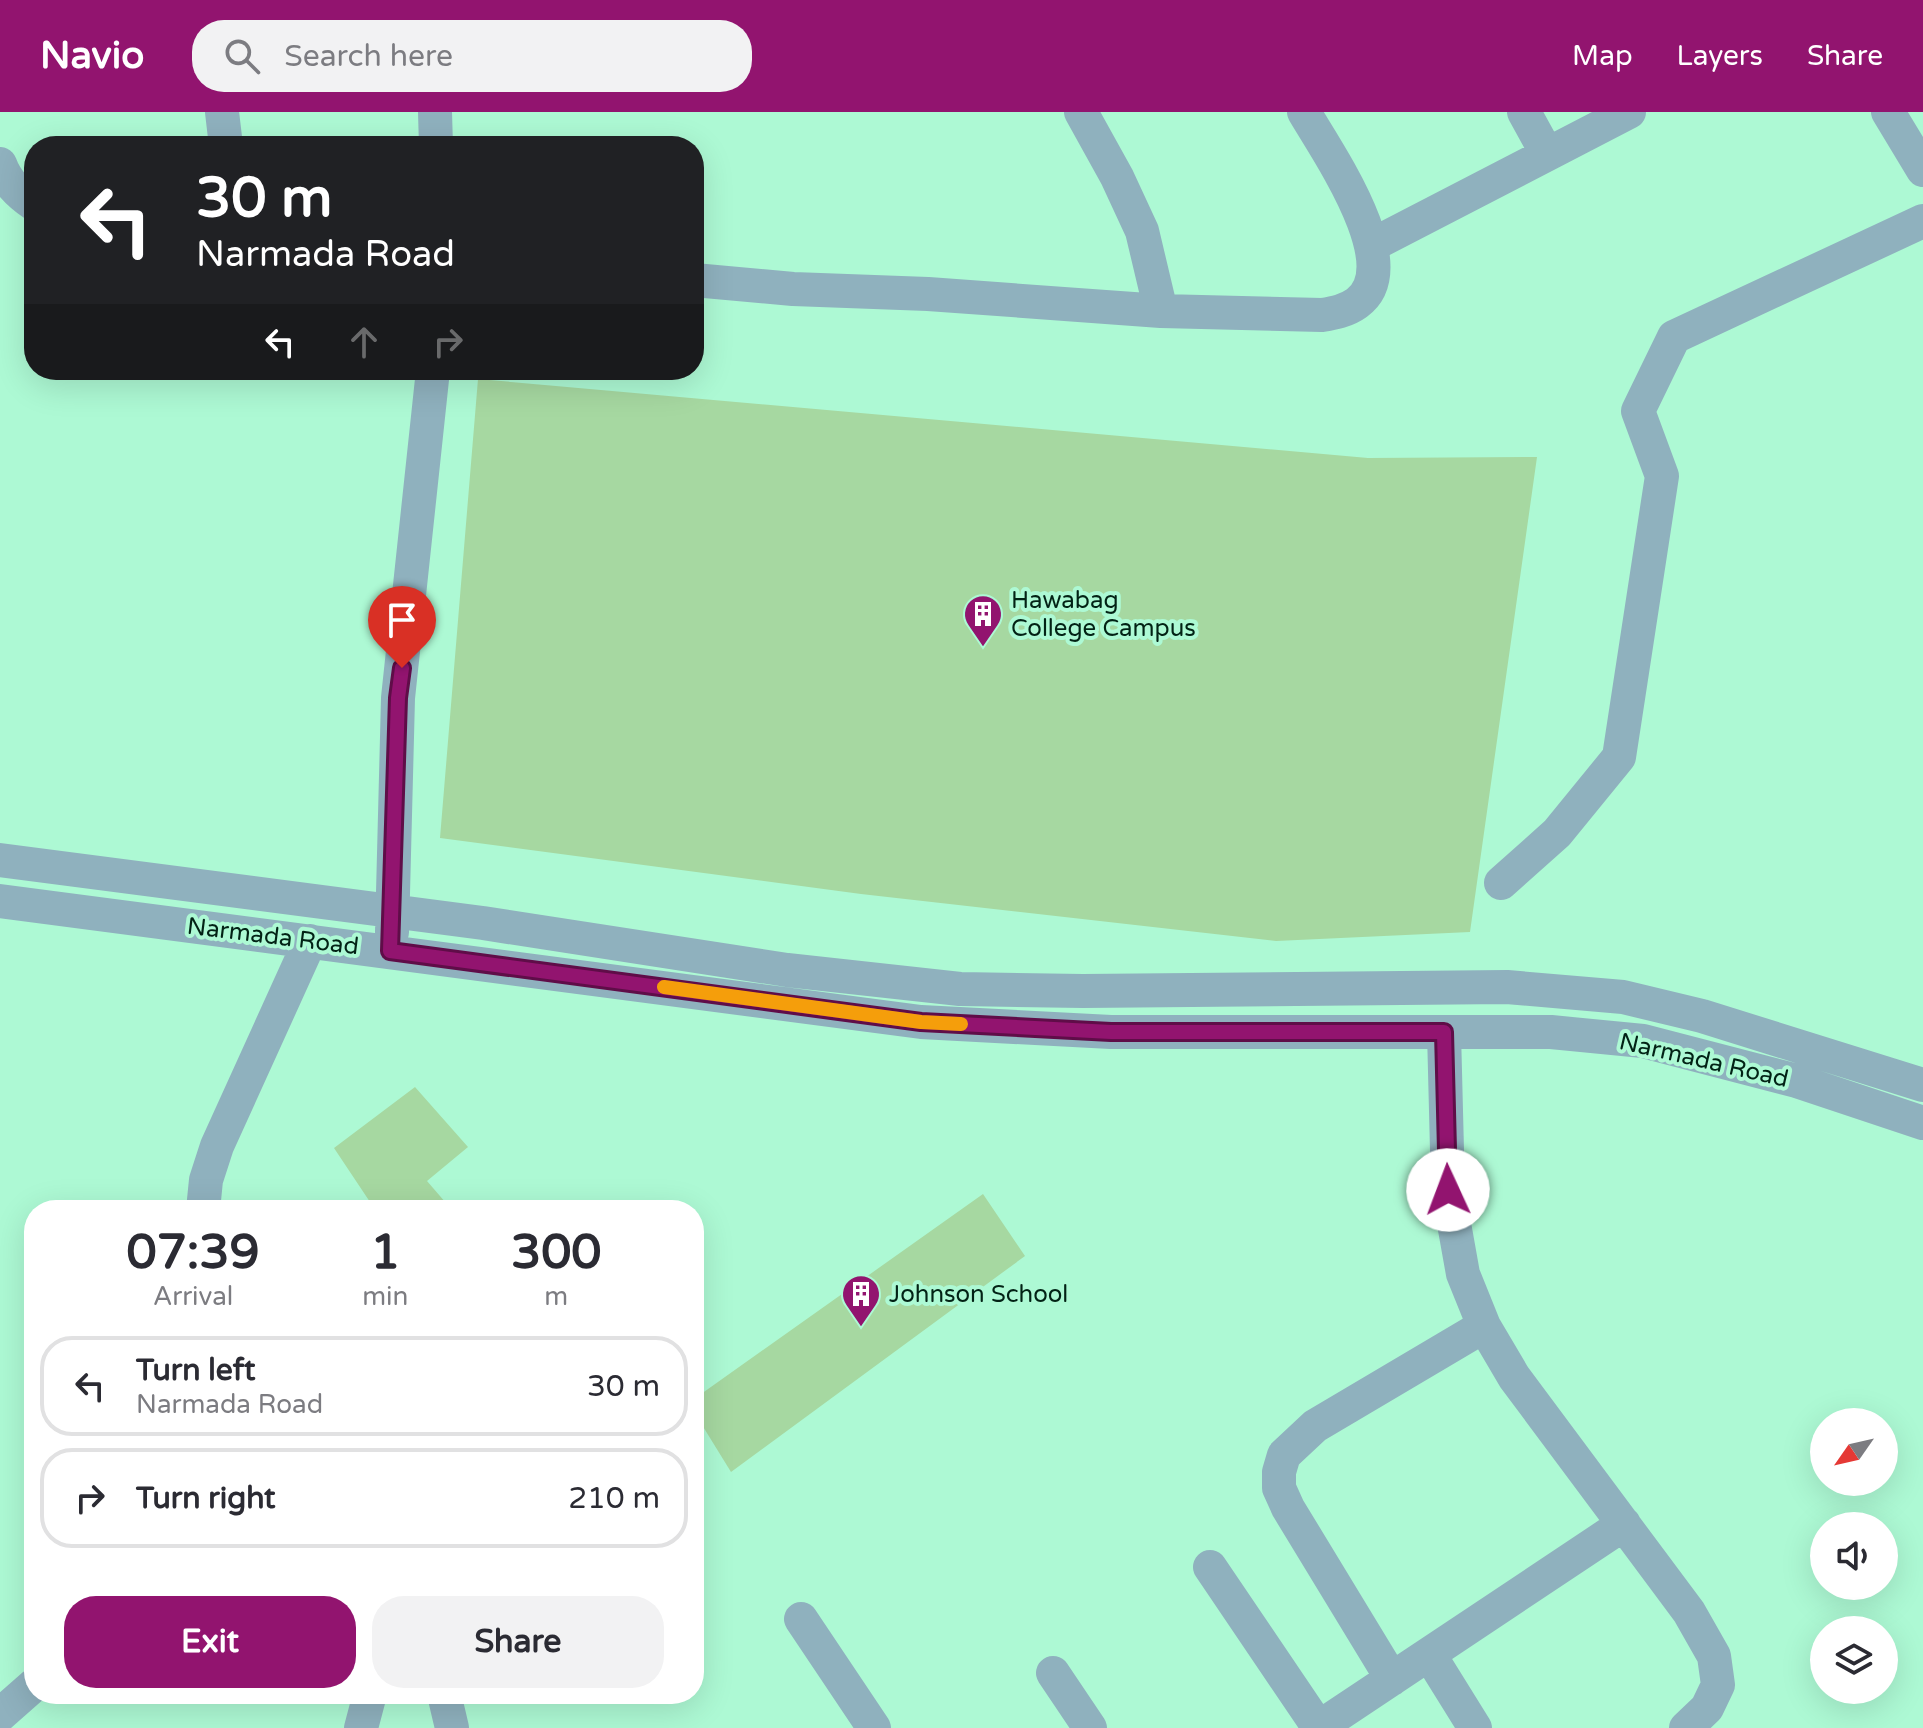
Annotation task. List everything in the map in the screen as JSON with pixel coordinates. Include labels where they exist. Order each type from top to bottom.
[{"type":"street","points":[[222,112],[225,136]]},
{"type":"street","points":[[435,112],[436,136]]},
{"type":"street","points":[[1081,112],[1142,231],[1161,311]]},
{"type":"street","points":[[704,281],[1161,311],[1322,315],[1343,311],[1359,302],[1368,290],[1373,276],[1372,245],[1342,176],[1304,112]]},
{"type":"street","points":[[1524,112],[1547,154]]},
{"type":"street","points":[[1372,245],[1629,112]]},
{"type":"street","points":[[1888,112],[1923,170]]},
{"type":"street","points":[[0,164],[3,174],[24,197]]},
{"type":"street","points":[[1501,883],[1557,833],[1619,757],[1662,476],[1638,411],[1674,337],[1923,221]]},
{"type":"street","points":[[390,951],[398,698],[432,380]]},
{"type":"street","points":[[0,860],[393,910],[787,970],[960,989],[1083,991],[1507,987],[1623,997],[1702,1016],[1923,1085]]},
{"type":"street","name":"Narmada Road","points":[[0,901],[921,1022],[1111,1032],[1551,1032],[1643,1041],[1797,1081],[1923,1123]]},
{"type":"street","points":[[204,1200],[206,1180],[217,1146],[310,941]]},
{"type":"street","points":[[1444,1032],[1448,1190],[1463,1274],[1484,1326],[1514,1377],[1689,1612],[1714,1656],[1718,1685],[1707,1708],[1686,1728]]},
{"type":"street","points":[[1392,1679],[1288,1508],[1279,1488],[1279,1472],[1284,1455],[1315,1426],[1484,1326]]},
{"type":"street","points":[[1210,1567],[1318,1728],[1624,1524]]},
{"type":"street","points":[[801,1619],[874,1728]]},
{"type":"street","points":[[1429,1654],[1475,1728]]},
{"type":"street","points":[[1053,1673],[1090,1728]]},
{"type":"street","points":[[0,1715],[24,1694]]},
{"type":"street","points":[[361,1728],[367,1704]]},
{"type":"street","points":[[446,1704],[452,1728]]},
{"type":"building","name":"Hawabag College Campus","points":[[478,380],[1368,458],[1537,457],[1470,932],[1276,941],[861,894],[440,838]]},
{"type":"building","points":[[415,1087],[468,1147],[427,1181],[443,1200],[369,1200],[334,1148]]},
{"type":"building","name":"Johnson School","points":[[983,1194],[1025,1256],[731,1472],[704,1428],[704,1392]]},
{"type":"slow traffic","points":[[664,987],[921,1022],[961,1024]]},
{"type":"place","name":"Hawabag College Campus","points":[[983,648]]},
{"type":"place","name":"Johnson School","points":[[861,1328]]},
{"type":"route","points":[[402,668],[398,698],[390,951],[921,1022],[1111,1032],[1444,1032],[1448,1190]]}]
